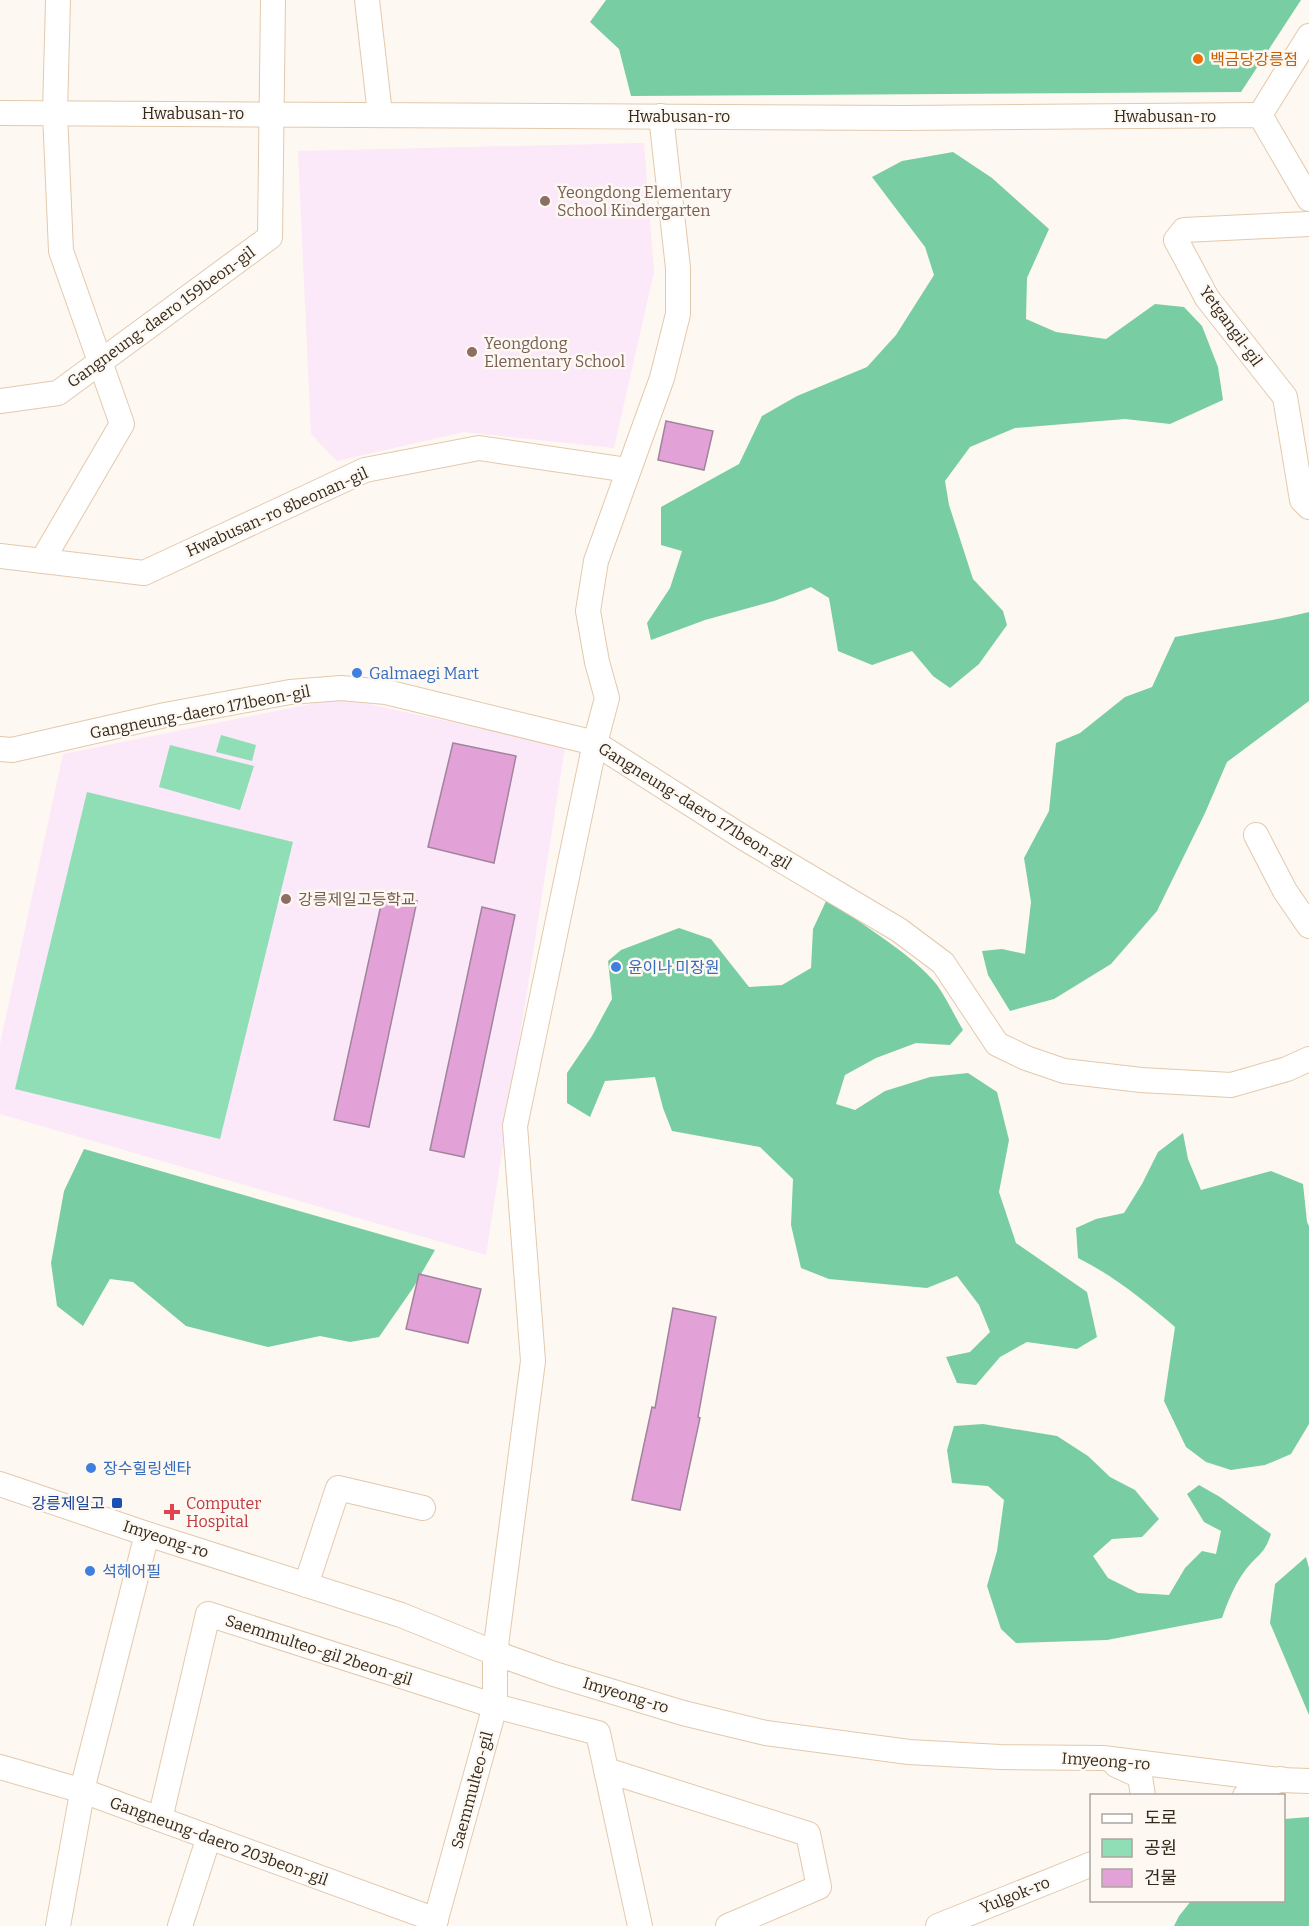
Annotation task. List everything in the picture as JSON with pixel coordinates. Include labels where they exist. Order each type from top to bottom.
[{"type":"street","points":[[42,561],[122,424],[61,251],[55,113],[58,0]]},
{"type":"street","points":[[271,113],[273,0]]},
{"type":"street","points":[[367,0],[380,114]]},
{"type":"street","points":[[1309,36],[1260,115],[1309,199]]},
{"type":"street","name":"Hwabusan-ro","points":[[0,113],[905,118],[1260,115]]},
{"type":"street","name":"Gangneung-daero 159beon-gil","points":[[0,401],[58,393],[270,237],[271,113]]},
{"type":"street","name":"Saemmulteo-gil","points":[[435,1923],[495,1706],[495,1653],[533,1360],[515,1126],[595,743],[607,698],[597,662],[588,611],[596,561],[662,378],[678,314],[678,268],[661,116]]},
{"type":"street","name":"Yetgangil-gil","points":[[1309,224],[1184,230],[1176,240],[1207,297],[1285,397],[1302,500],[1309,507]]},
{"type":"street","name":"Hwabusan-ro 8beonan-gil","points":[[0,556],[144,573],[365,470],[479,448],[628,470]]},
{"type":"street","name":"Gangneung-daero 171beon-gil","points":[[0,749],[12,750],[165,716],[290,692],[341,688],[386,692],[595,743],[744,838],[899,930],[943,963],[997,1044],[1026,1058],[1064,1071],[1141,1080],[1231,1085],[1287,1069],[1309,1059]]},
{"type":"street","points":[[1256,835],[1285,891],[1309,926]]},
{"type":"street","name":"Imyeong-ro","points":[[0,1484],[147,1534],[401,1615],[554,1674],[683,1713],[766,1733],[909,1752],[1000,1757],[1103,1758],[1280,1780]]},
{"type":"street","points":[[306,1585],[338,1488],[423,1508]]},
{"type":"street","points":[[58,1926],[83,1791],[147,1534]]},
{"type":"street","name":"Saemmulteo-gil 2beon-gil","points":[[160,1819],[208,1614],[495,1706]]},
{"type":"street","points":[[495,1706],[598,1733],[640,1926]]},
{"type":"street","points":[[1103,1758],[1140,1776],[1143,1794]]},
{"type":"street","name":"Gangneung-daero 203beon-gil","points":[[0,1767],[83,1791],[435,1923]]},
{"type":"street","points":[[606,1770],[808,1834],[819,1887],[728,1926]]},
{"type":"street","points":[[1249,1794],[1280,1780],[1309,1773]]},
{"type":"street","points":[[1280,1780],[1309,1781]]},
{"type":"street","points":[[180,1926],[209,1837]]},
{"type":"street","name":"Yulgok-ro","points":[[938,1926],[1090,1865]]},
{"type":"shaded area","name":"Yeongdong Elementary School","points":[[644,143],[654,272],[614,448],[464,432],[337,461],[311,434],[298,151]]},
{"type":"shaded area","name":"강릉제일고등학교","points":[[341,698],[565,747],[486,1255],[0,1114],[0,1044],[63,754]]},
{"type":"green space","points":[[606,0],[1301,0],[1241,92],[631,96],[619,49],[590,22]]},
{"type":"green space","points":[[953,152],[992,178],[1049,229],[1027,278],[1026,319],[1056,332],[1106,339],[1155,304],[1184,307],[1202,326],[1218,367],[1223,400],[1170,424],[1125,419],[1015,428],[970,447],[945,481],[949,505],[973,579],[1003,611],[1007,625],[979,664],[950,688],[933,676],[912,651],[872,665],[838,651],[829,598],[811,587],[774,601],[705,620],[651,640],[647,623],[670,588],[682,551],[661,545],[661,507],[739,464],[762,416],[797,396],[867,367],[896,335],[934,275],[925,247],[872,177],[902,161]]},
{"type":"green space","points":[[1309,612],[1309,701],[1227,762],[1157,911],[1111,964],[1054,999],[1010,1011],[988,975],[982,951],[1002,949],[1025,954],[1031,902],[1024,858],[1049,811],[1056,743],[1080,733],[1125,697],[1152,687],[1175,637]]},
{"type":"green space","points":[[221,735],[256,745],[252,761],[216,752]]},
{"type":"green space","points":[[170,745],[254,766],[240,810],[159,787]]},
{"type":"green space","points":[[87,792],[293,842],[220,1139],[15,1089]]},
{"type":"green space","points":[[827,899],[901,951],[927,974],[941,990],[963,1030],[950,1045],[916,1043],[876,1058],[845,1075],[836,1104],[855,1110],[885,1091],[930,1077],[968,1073],[997,1092],[1009,1140],[999,1192],[1016,1243],[1087,1292],[1097,1337],[1077,1349],[1027,1342],[1000,1357],[976,1385],[957,1383],[946,1357],[970,1352],[990,1332],[979,1305],[957,1276],[927,1288],[829,1279],[801,1268],[791,1225],[793,1179],[760,1147],[672,1131],[655,1077],[605,1081],[590,1117],[567,1103],[567,1073],[592,1036],[612,999],[608,961],[621,950],[679,928],[711,939],[749,987],[782,985],[811,968],[813,929]]},
{"type":"green space","points":[[1183,1133],[1188,1159],[1201,1190],[1271,1171],[1303,1184],[1309,1226],[1309,1424],[1291,1454],[1265,1465],[1231,1470],[1206,1462],[1186,1447],[1164,1401],[1175,1327],[1129,1290],[1078,1258],[1076,1228],[1096,1219],[1124,1213],[1158,1152]]},
{"type":"green space","points":[[84,1149],[435,1250],[413,1288],[379,1337],[350,1342],[320,1336],[268,1347],[186,1326],[133,1282],[110,1279],[83,1326],[57,1306],[51,1263],[64,1191]]},
{"type":"green space","points":[[983,1424],[1057,1436],[1088,1456],[1110,1477],[1135,1490],[1159,1519],[1142,1537],[1112,1539],[1093,1556],[1108,1578],[1138,1593],[1169,1595],[1185,1568],[1202,1551],[1216,1554],[1221,1531],[1204,1522],[1187,1494],[1199,1485],[1220,1497],[1271,1534],[1263,1551],[1240,1577],[1222,1618],[1107,1640],[1016,1643],[1001,1629],[987,1586],[997,1551],[1004,1500],[988,1486],[952,1483],[947,1450],[954,1426]]},
{"type":"green space","points":[[1306,1557],[1309,1568],[1309,1715],[1270,1623],[1275,1584]]},
{"type":"green space","points":[[1309,1817],[1309,1926],[1174,1926],[1190,1902],[1285,1902],[1285,1819]]},
{"type":"building","points":[[666,421],[713,431],[704,470],[658,460]]},
{"type":"building","points":[[453,743],[516,756],[494,863],[428,847]]},
{"type":"building","points":[[384,891],[417,901],[369,1127],[334,1120]]},
{"type":"building","points":[[482,907],[515,915],[464,1157],[430,1150]]},
{"type":"building","points":[[419,1274],[481,1289],[468,1343],[406,1329]]},
{"type":"building","points":[[673,1308],[716,1317],[698,1417],[700,1418],[680,1510],[632,1500],[652,1407],[655,1408]]},
{"type":"place","name":"백금당강릉점","points":[[1198,59]]},
{"type":"place","name":"Yeongdong Elementary School Kindergarten","points":[[545,201]]},
{"type":"place","name":"Yeongdong Elementary School","points":[[472,352]]},
{"type":"place","name":"Galmaegi Mart","points":[[357,673]]},
{"type":"place","name":"강릉제일고등학교","points":[[286,899]]},
{"type":"place","name":"윤이나 미장원","points":[[616,967]]},
{"type":"place","name":"장수힐링센타","points":[[91,1468]]},
{"type":"place","name":"강릉제일고","points":[[117,1503]]},
{"type":"place","name":"Computer Hospital","points":[[172,1512]]},
{"type":"place","name":"석헤어필","points":[[90,1571]]}]
